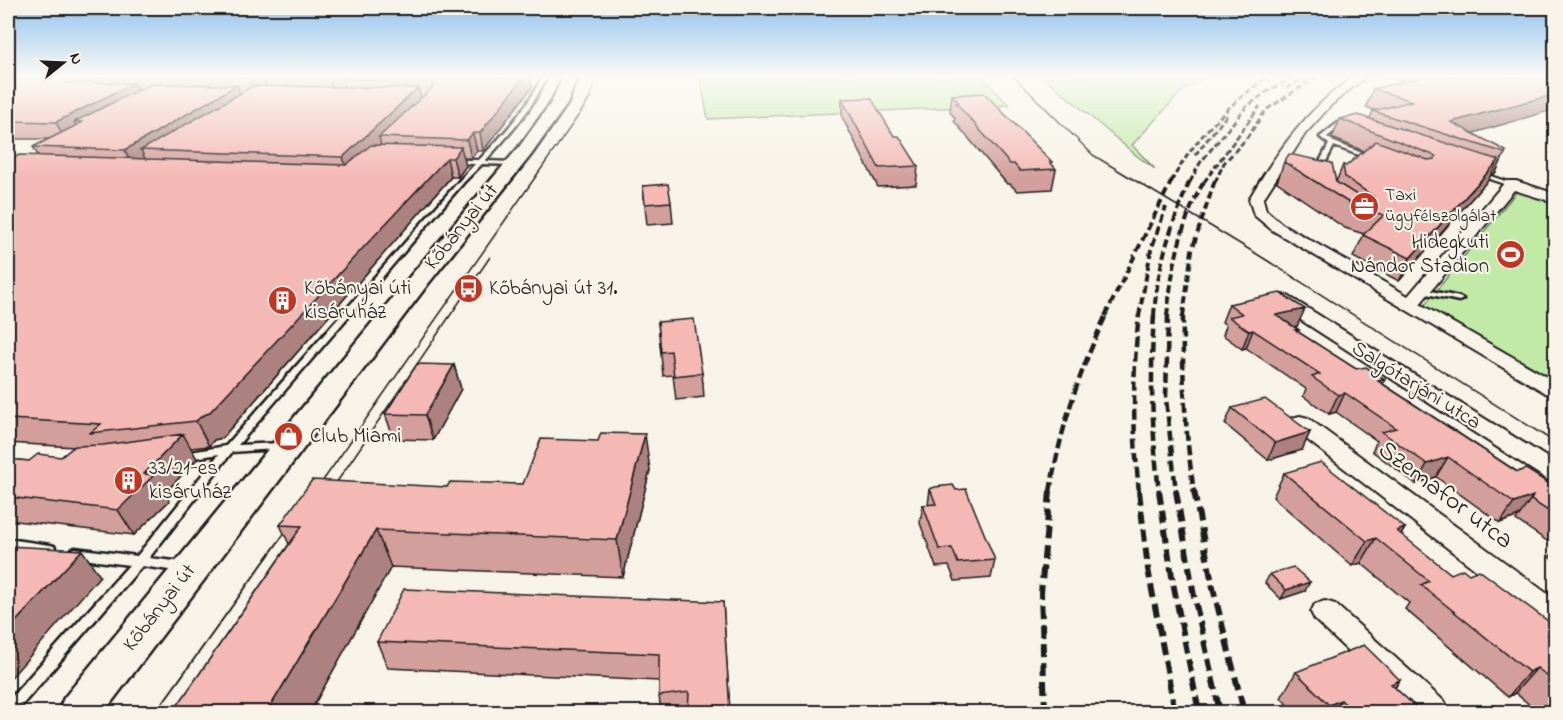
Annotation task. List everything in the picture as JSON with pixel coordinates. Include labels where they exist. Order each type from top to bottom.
[{"type":"main road","name":"Kőbányai út","points":[[80,712],[190,568],[513,164],[553,111]]},
{"type":"street","points":[[1318,111],[1284,152],[1256,199],[1258,212],[1277,226],[1409,306],[1556,391]]},
{"type":"street","points":[[1409,306],[1511,184],[1556,199]]},
{"type":"street","name":"Salgótarjáni utca","points":[[1277,297],[1556,474]]},
{"type":"street","name":"Szemafor utca","points":[[1300,423],[1556,616]]},
{"type":"street","points":[[1325,612],[1434,712]]},
{"type":"lane","points":[[8,711],[139,562],[229,449],[524,111]]},
{"type":"lane","points":[[1360,133],[1338,125],[1323,137],[1332,143],[1377,160]]},
{"type":"lane","points":[[1323,176],[1317,170],[1332,143]]},
{"type":"lane","points":[[449,161],[513,164]]},
{"type":"lane","points":[[1472,171],[1511,184]]},
{"type":"lane","points":[[1422,291],[1459,299]]},
{"type":"lane","points":[[171,457],[229,449],[288,446]]},
{"type":"lane","points":[[8,543],[190,568]]},
{"type":"green space","points":[[706,111],[889,111],[708,119]]},
{"type":"green space","points":[[1084,111],[1164,111],[1132,145],[1155,169]]},
{"type":"green space","name":"Hidegkuti Nándor Stadion","points":[[1518,190],[1555,204],[1555,385],[1423,307]]},
{"type":"building","points":[[8,111],[79,111],[56,122],[8,121]]},
{"type":"building","points":[[97,111],[193,111],[125,150],[33,147],[83,122],[74,122]]},
{"type":"building","points":[[210,111],[393,111],[343,157],[141,150]]},
{"type":"building","points":[[408,111],[498,111],[480,133],[473,133],[467,140],[379,137]]},
{"type":"building","points":[[848,111],[879,111],[894,136],[899,136],[918,166],[879,168]]},
{"type":"building","points":[[963,111],[1001,111],[1052,162],[1050,162],[1056,169],[1020,171],[1014,164],[1010,164]]},
{"type":"building","points":[[1373,111],[1494,111],[1451,122],[1506,151],[1505,153]]},
{"type":"building","points":[[1358,115],[1499,160],[1410,258],[1363,235],[1384,215],[1354,206],[1284,162],[1289,154],[1332,163],[1336,182],[1368,202],[1374,200],[1374,197],[1345,177],[1343,165],[1346,166],[1376,141],[1428,160],[1436,156],[1340,119]]},
{"type":"building","points":[[371,145],[461,147],[453,158],[447,158],[209,413],[196,421],[90,433],[101,424],[8,419],[8,161],[19,155],[346,165]]},
{"type":"building","points":[[668,184],[671,202],[645,204],[643,186]]},
{"type":"building","points":[[1280,293],[1305,309],[1276,315],[1299,330],[1295,330],[1356,369],[1366,367],[1385,379],[1378,381],[1517,472],[1526,469],[1556,488],[1547,491],[1556,497],[1556,516],[1531,500],[1533,496],[1514,503],[1448,457],[1427,464],[1382,432],[1396,428],[1345,393],[1338,395],[1312,377],[1320,374],[1229,317],[1242,314],[1229,304]]},
{"type":"building","points":[[694,319],[702,373],[674,376],[671,351],[661,352],[658,322]]},
{"type":"building","points":[[417,364],[454,365],[425,415],[385,414]]},
{"type":"building","points":[[1265,399],[1310,432],[1275,443],[1232,408]]},
{"type":"building","points":[[601,433],[645,434],[617,540],[376,530],[267,712],[173,712],[302,526],[280,525],[312,480],[447,487],[450,482],[523,484],[541,439],[598,441]]},
{"type":"building","points":[[183,434],[144,474],[154,475],[118,510],[8,497],[8,459],[29,461],[38,454],[61,457],[75,446],[103,445]]},
{"type":"building","points":[[1321,462],[1405,528],[1397,531],[1451,574],[1463,569],[1469,574],[1479,570],[1556,627],[1556,631],[1548,635],[1556,640],[1556,683],[1537,668],[1529,672],[1421,585],[1429,581],[1376,538],[1367,541],[1284,473]]},
{"type":"building","points":[[953,485],[956,490],[966,489],[995,560],[958,563],[952,548],[939,549],[923,505],[936,504],[930,489]]},
{"type":"building","points":[[8,546],[82,550],[8,630]]},
{"type":"building","points":[[1293,567],[1310,582],[1286,590],[1270,574]]},
{"type":"building","points":[[404,589],[723,602],[730,712],[688,712],[689,692],[659,696],[659,654],[377,642]]},
{"type":"building","points":[[1364,645],[1400,680],[1391,684],[1421,712],[1353,712],[1341,700],[1329,705],[1296,672]]},
{"type":"building","points":[[365,706],[439,711],[362,712]]},
{"type":"tram line","points":[[315,492],[582,111]]},
{"type":"tram line","points":[[1048,111],[1093,155],[1260,256],[1556,443]]},
{"type":"tram line","points":[[330,492],[490,257]]},
{"type":"tram line","points":[[328,495],[331,491]]},
{"type":"tram line","points":[[156,712],[294,520]]},
{"type":"railway","points":[[1171,182],[1190,151],[1225,111]]},
{"type":"railway","points":[[1190,182],[1200,163],[1243,111]]},
{"type":"railway","points":[[1204,182],[1257,111]]},
{"type":"railway","points":[[1215,182],[1224,163],[1246,139],[1266,111]]},
{"type":"railway","points":[[1195,155],[1227,115]]},
{"type":"railway","points":[[1154,316],[1158,280],[1166,246],[1190,180]]},
{"type":"railway","points":[[1167,316],[1178,246],[1189,212],[1205,180]]},
{"type":"railway","points":[[1183,316],[1192,250],[1215,180]]},
{"type":"railway","points":[[1105,316],[1171,182]]},
{"type":"railway","points":[[1139,316],[1151,250],[1166,207]]},
{"type":"railway","points":[[1050,492],[1059,446],[1072,402],[1087,358],[1106,315]]},
{"type":"railway","points":[[1139,315],[1134,404],[1139,492]]},
{"type":"railway","points":[[1154,315],[1152,404],[1159,492]]},
{"type":"railway","points":[[1168,315],[1166,399],[1176,492]]},
{"type":"railway","points":[[1183,316],[1185,404],[1194,492]]},
{"type":"railway","points":[[1045,712],[1041,593],[1050,491]]},
{"type":"railway","points":[[1139,491],[1148,569],[1175,712]]},
{"type":"railway","points":[[1159,491],[1173,583],[1199,712]]},
{"type":"railway","points":[[1176,491],[1194,596],[1220,712]]},
{"type":"railway","points":[[1194,491],[1213,588],[1244,712]]},
{"type":"place","name":"Taxi ügyfélszolgálat","points":[[1364,206]]},
{"type":"place","name":"Hidegkuti Nándor Stadion","points":[[1510,255]]},
{"type":"place","name":"Kőbányai út 31.","points":[[468,289]]},
{"type":"place","name":"Kőbányai úti kisáruház","points":[[283,301]]},
{"type":"place","name":"Club Miami","points":[[289,437]]},
{"type":"place","name":"33/21-es kisáruház","points":[[128,481]]}]
